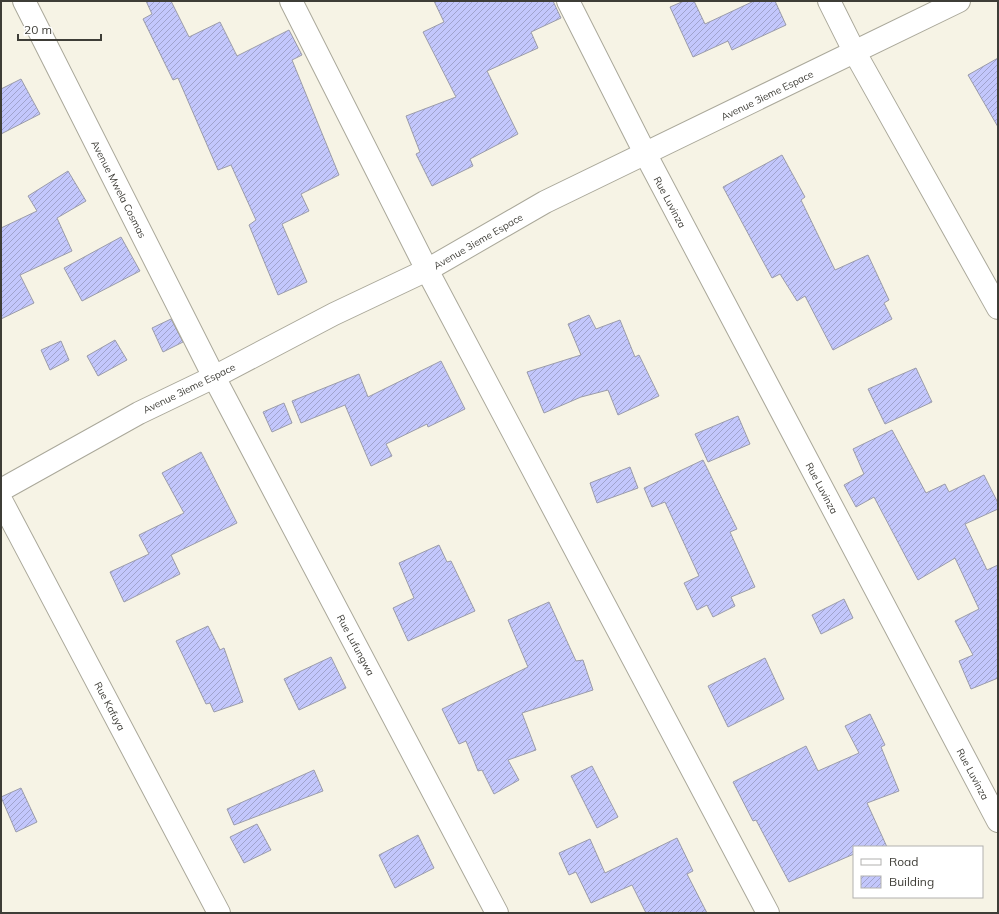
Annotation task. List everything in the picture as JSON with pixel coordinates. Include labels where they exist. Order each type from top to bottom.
[{"type":"street","name":"Avenue Mwela Cosmas","points":[[24,1],[214,378]]},
{"type":"street","points":[[291,1],[428,270],[768,913]]},
{"type":"street","name":"Rue Luvinza","points":[[568,1],[646,155],[998,821]]},
{"type":"street","points":[[829,1],[854,51],[998,308]]},
{"type":"street","name":"Avenue 3ieme Espace","points":[[1,490],[139,413],[214,378],[334,314],[428,270],[545,202],[646,155],[854,51],[959,1]]},
{"type":"street","name":"Rue Lufungwa","points":[[214,378],[497,913]]},
{"type":"street","name":"Rue Kafuya","points":[[1,500],[219,913]]},
{"type":"building","points":[[146,1],[171,1],[189,37],[220,22],[237,56],[289,30],[302,55],[292,60],[339,175],[301,194],[309,211],[282,224],[307,282],[278,295],[249,225],[256,220],[231,165],[218,170],[178,78],[173,80],[143,19],[152,14]]},
{"type":"building","points":[[434,1],[553,1],[561,18],[531,32],[538,48],[487,71],[518,134],[470,159],[473,166],[432,186],[416,154],[420,152],[406,116],[456,97],[423,32],[444,22]]},
{"type":"building","points":[[684,1],[694,1],[705,24],[754,1],[775,1],[786,25],[732,50],[728,41],[693,57],[670,7]]},
{"type":"building","points":[[998,58],[998,127],[968,75]]},
{"type":"building","points":[[21,79],[40,114],[1,134],[1,89]]},
{"type":"building","points":[[782,155],[805,197],[801,200],[835,270],[868,255],[889,300],[884,303],[892,319],[833,350],[805,296],[797,301],[780,274],[772,278],[723,187]]},
{"type":"building","points":[[68,171],[86,201],[57,218],[72,251],[20,275],[34,303],[1,319],[1,228],[37,211],[28,196]]},
{"type":"building","points":[[121,237],[140,271],[82,301],[64,268]]},
{"type":"building","points":[[589,315],[596,329],[620,320],[635,357],[639,355],[659,396],[618,415],[608,390],[581,397],[544,413],[527,372],[581,355],[568,324]]},
{"type":"building","points":[[171,319],[183,342],[163,352],[152,328]]},
{"type":"building","points":[[115,340],[127,360],[98,376],[87,356]]},
{"type":"building","points":[[61,341],[69,360],[50,370],[41,350]]},
{"type":"building","points":[[441,361],[465,409],[428,427],[427,424],[386,444],[392,456],[371,466],[345,405],[301,423],[292,401],[359,374],[368,397]]},
{"type":"building","points":[[916,368],[932,402],[885,424],[868,389]]},
{"type":"building","points":[[284,403],[292,423],[272,432],[263,412]]},
{"type":"building","points":[[738,416],[750,444],[708,462],[695,434]]},
{"type":"building","points":[[892,430],[926,493],[945,484],[949,492],[984,475],[998,503],[998,509],[965,524],[987,570],[998,565],[998,678],[971,689],[959,661],[973,655],[955,621],[979,609],[955,558],[918,580],[874,497],[856,507],[844,485],[864,474],[853,449]]},
{"type":"building","points":[[201,452],[237,523],[171,555],[180,574],[124,602],[110,572],[149,554],[139,535],[184,513],[162,473]]},
{"type":"building","points":[[703,460],[737,529],[730,532],[755,587],[731,597],[735,606],[713,617],[707,605],[697,610],[684,583],[699,576],[665,502],[652,507],[644,488]]},
{"type":"building","points":[[630,467],[638,488],[597,503],[590,483]]},
{"type":"building","points":[[439,545],[447,562],[451,561],[475,611],[408,641],[393,608],[414,598],[399,563]]},
{"type":"building","points":[[844,599],[853,618],[821,634],[812,615]]},
{"type":"building","points":[[549,602],[576,661],[583,660],[593,690],[522,713],[536,750],[508,760],[519,780],[494,794],[482,770],[478,771],[466,741],[459,744],[442,709],[528,667],[508,620]]},
{"type":"building","points":[[208,626],[220,650],[224,648],[243,702],[214,712],[210,703],[206,704],[176,641]]},
{"type":"building","points":[[331,657],[346,688],[299,710],[284,679]]},
{"type":"building","points":[[765,658],[784,699],[728,727],[708,686]]},
{"type":"building","points":[[870,714],[885,745],[881,747],[899,791],[867,803],[887,846],[853,846],[853,854],[789,882],[756,820],[753,821],[733,782],[806,746],[818,771],[859,753],[845,726]]},
{"type":"building","points":[[592,766],[618,817],[597,828],[571,776]]},
{"type":"building","points":[[314,770],[323,791],[234,825],[227,809]]},
{"type":"building","points":[[21,788],[37,822],[16,832],[1,797]]},
{"type":"building","points":[[257,824],[271,850],[244,863],[230,837]]},
{"type":"building","points":[[418,835],[434,868],[395,888],[379,855]]},
{"type":"building","points":[[677,838],[693,871],[687,874],[707,913],[646,913],[632,885],[591,903],[576,872],[569,875],[559,853],[590,839],[605,873]]}]
